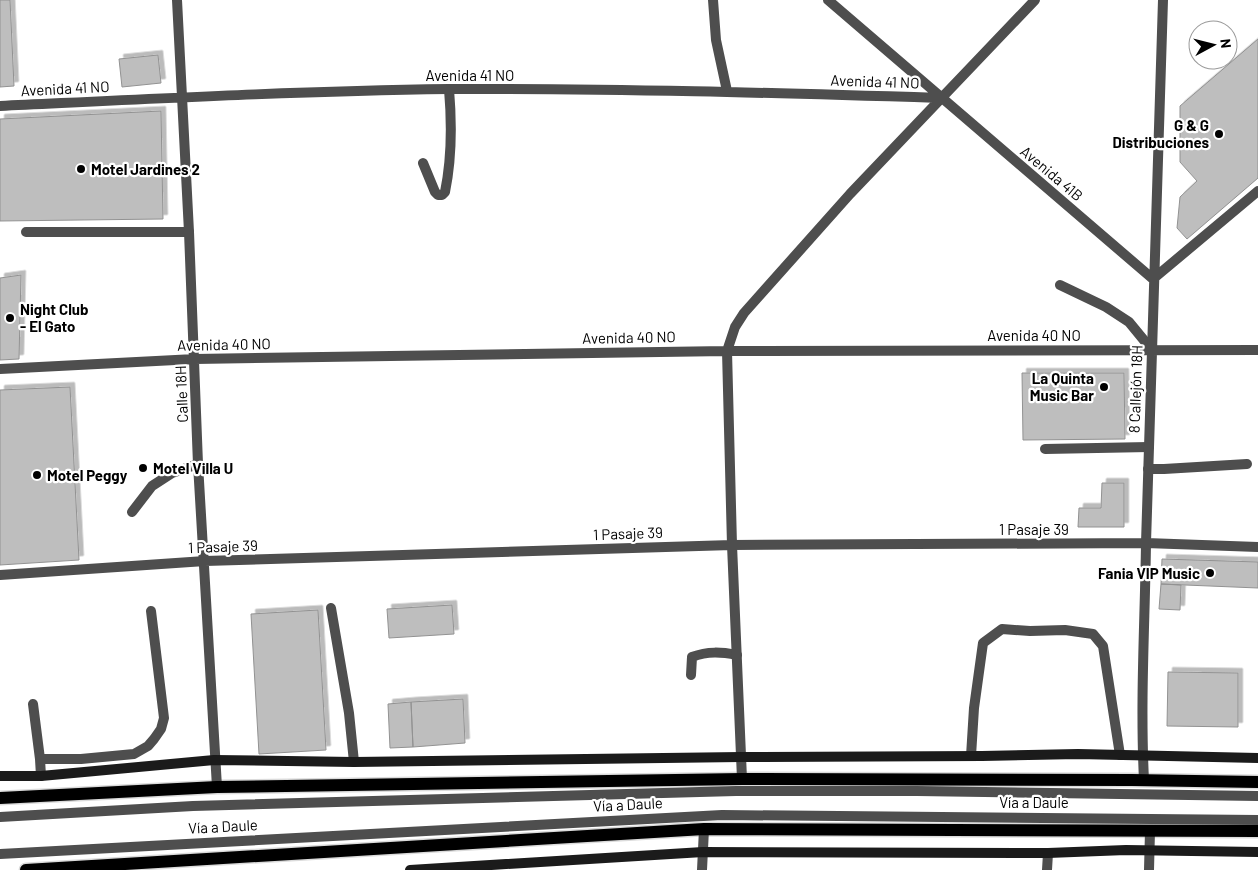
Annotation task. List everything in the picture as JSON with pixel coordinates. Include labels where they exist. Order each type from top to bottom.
[{"type":"main road","points":[[0,776],[41,776],[214,760],[354,762],[742,756],[1078,754],[1258,758]]},
{"type":"main road","name":"Vía a Daule","points":[[0,798],[217,787],[742,779],[1258,782]]},
{"type":"main road","name":"Vía a Daule","points":[[26,870],[112,868],[704,829],[1258,831]]},
{"type":"main road","points":[[410,870],[702,852],[1048,853],[1150,850],[1258,852]]},
{"type":"street","name":"Calle 18H","points":[[178,0],[195,359],[198,464],[217,787]]},
{"type":"street","points":[[712,0],[716,40],[727,91]]},
{"type":"street","name":"Avenida 41B","points":[[828,0],[1153,279]]},
{"type":"street","points":[[742,779],[732,545],[727,351],[734,327],[744,313],[850,194],[1035,0]]},
{"type":"street","name":"8 Callejón 18H","points":[[1144,780],[1142,701],[1148,447],[1163,0]]},
{"type":"street","name":"Avenida 41 NO","points":[[0,106],[182,97],[449,90],[727,91],[940,98]]},
{"type":"street","points":[[423,163],[435,192],[438,195],[442,195],[445,192],[450,168],[452,123],[449,90]]},
{"type":"street","points":[[1153,279],[1258,191]]},
{"type":"street","points":[[26,232],[189,232]]},
{"type":"street","points":[[1060,285],[1106,307],[1129,322],[1152,350]]},
{"type":"street","name":"Avenida 40 NO","points":[[0,369],[195,359],[727,351],[1258,350]]},
{"type":"street","points":[[1045,449],[1148,447]]},
{"type":"street","points":[[132,512],[152,486],[172,474],[198,464]]},
{"type":"street","points":[[1148,469],[1248,464]]},
{"type":"street","name":"1 Pasaje 39","points":[[0,575],[205,561],[732,545],[1146,543],[1258,547]]},
{"type":"street","points":[[331,608],[349,713],[354,762]]},
{"type":"street","points":[[40,759],[81,759],[134,754],[148,746],[154,739],[161,729],[164,718],[151,611]]},
{"type":"street","points":[[971,756],[974,708],[983,643],[1002,629],[1030,631],[1065,630],[1094,634],[1103,646],[1120,756]]},
{"type":"street","points":[[691,675],[692,657],[703,653],[717,652],[737,655]]},
{"type":"street","points":[[32,704],[41,776]]},
{"type":"street","name":"Vía a Daule","points":[[0,818],[193,806],[736,791],[917,791],[1258,796]]},
{"type":"street","name":"Vía a Daule","points":[[0,854],[722,815],[1258,820]]},
{"type":"street","points":[[702,870],[704,829]]},
{"type":"street","points":[[1149,870],[1150,830]]},
{"type":"street","points":[[1047,870],[1048,853]]},
{"type":"building","points":[[0,0],[10,0],[14,86],[0,87]]},
{"type":"building","name":"G & G Distribuciones","points":[[1258,39],[1258,178],[1187,239],[1177,228],[1180,197],[1197,181],[1180,162],[1180,106],[1222,70],[1238,70],[1238,56]]},
{"type":"building","points":[[158,55],[161,83],[122,87],[119,59]]},
{"type":"building","name":"Motel Jardines 2","points":[[161,111],[163,219],[0,221],[0,119]]},
{"type":"building","name":"Night Club - El Gato","points":[[21,275],[19,359],[0,360],[0,278]]},
{"type":"building","points":[[1022,373],[1124,373],[1125,439],[1023,440]]},
{"type":"building","name":"Motel Peggy","points":[[70,387],[79,560],[0,565],[0,390]]},
{"type":"building","points":[[1102,483],[1124,483],[1124,527],[1078,527],[1079,508],[1101,508]]},
{"type":"building","name":"Fania VIP Music","points":[[1162,559],[1258,562],[1258,588],[1161,584]]},
{"type":"building","points":[[1161,584],[1181,585],[1180,610],[1159,609]]},
{"type":"building","points":[[452,605],[454,634],[389,638],[387,609]]},
{"type":"building","points":[[318,610],[326,750],[259,754],[251,614]]},
{"type":"building","points":[[1168,672],[1238,673],[1238,727],[1167,726]]},
{"type":"building","points":[[463,699],[465,743],[413,747],[411,702]]},
{"type":"building","points":[[411,702],[413,747],[390,748],[388,704]]},
{"type":"place","name":"G & G Distribuciones","points":[[1219,134]]},
{"type":"place","name":"Motel Jardines 2","points":[[81,169]]},
{"type":"place","name":"Night Club - El Gato","points":[[10,318]]},
{"type":"place","name":"La Quinta Music Bar","points":[[1104,387]]},
{"type":"place","name":"Motel Villa U","points":[[143,468]]},
{"type":"place","name":"Motel Peggy","points":[[37,475]]},
{"type":"place","name":"Fania VIP Music","points":[[1210,573]]}]
